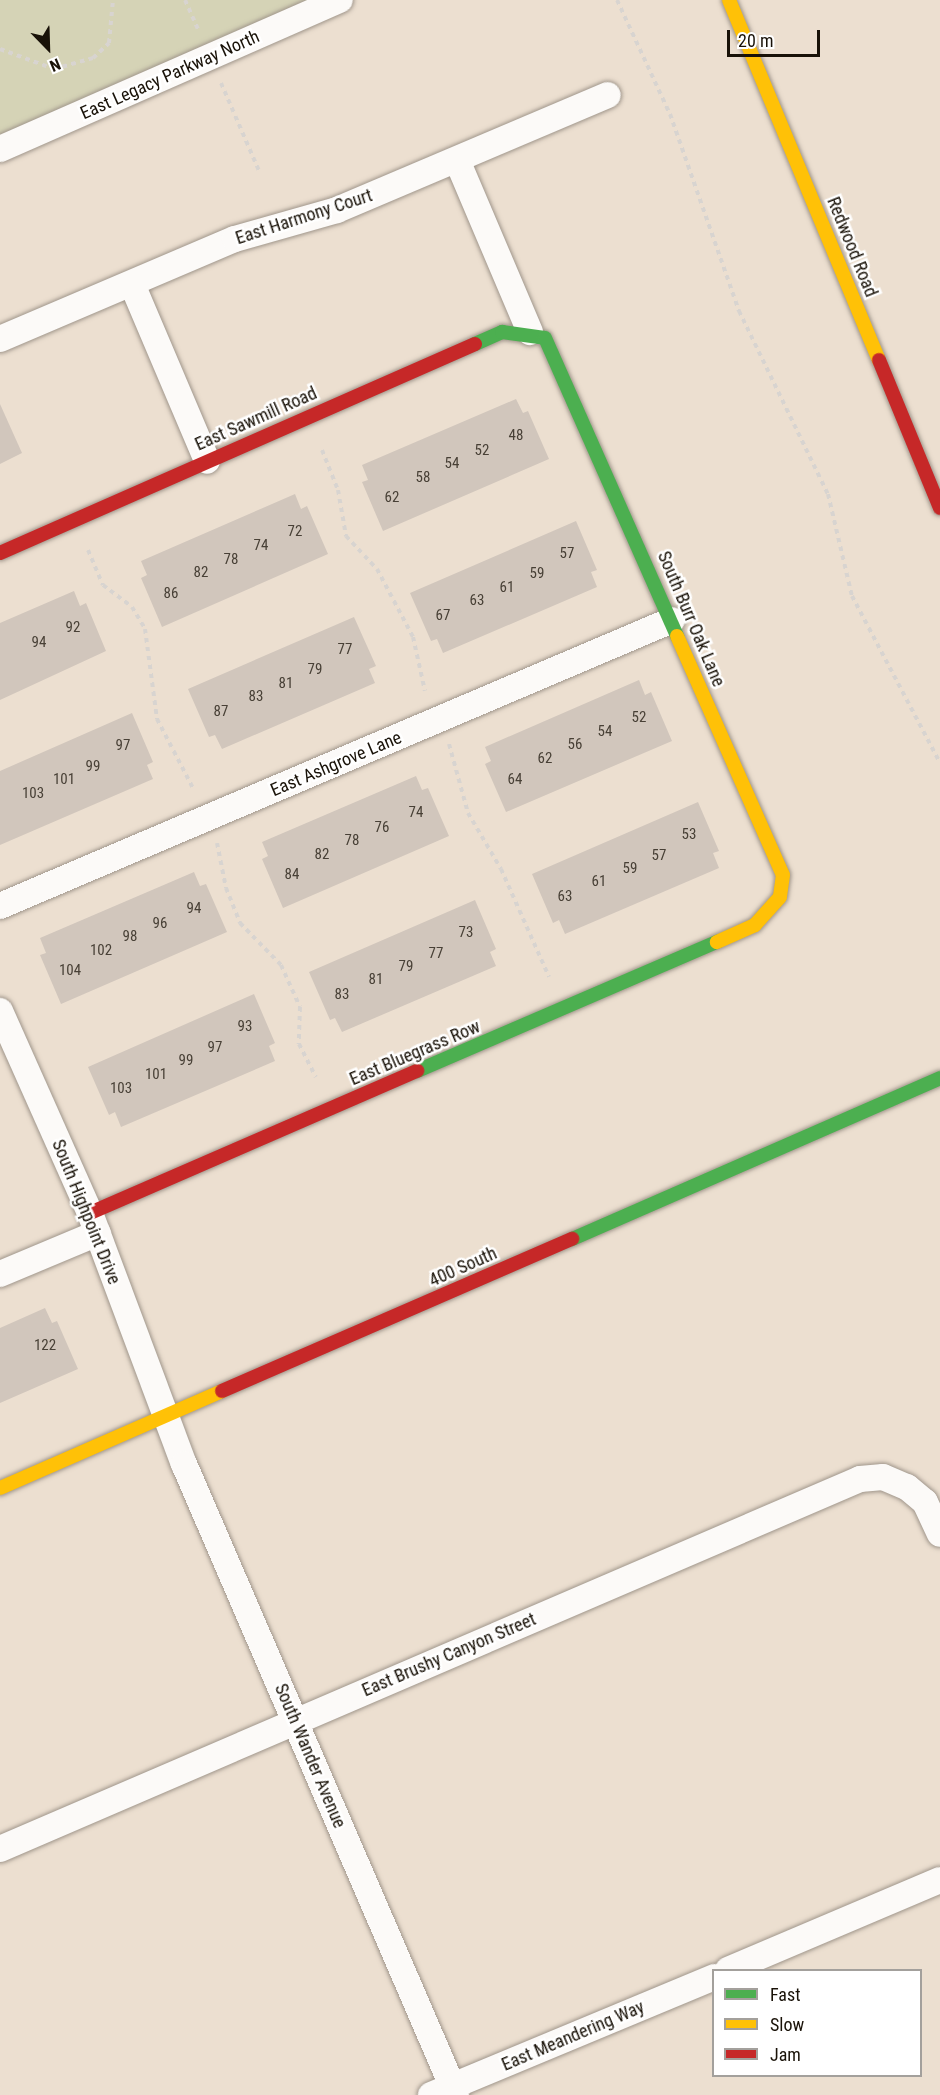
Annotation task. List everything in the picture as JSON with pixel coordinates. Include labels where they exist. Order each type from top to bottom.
[{"type":"street","name":"East Legacy Parkway North","points":[[0,149],[340,0]]},
{"type":"street","name":"Redwood Road","points":[[729,0],[940,508]]},
{"type":"street","name":"East Harmony Court","points":[[0,339],[235,239],[337,210],[608,95]]},
{"type":"street","points":[[457,160],[530,332]]},
{"type":"street","points":[[132,284],[207,461]]},
{"type":"street","name":"East Sawmill Road","points":[[0,553],[502,332],[530,332]]},
{"type":"street","name":"South Burr Oak Lane","points":[[530,332],[545,338],[557,355],[783,875],[780,897],[755,925]]},
{"type":"street","name":"East Ashgrove Lane","points":[[0,906],[672,620]]},
{"type":"street","name":"East Bluegrass Row","points":[[94,1223],[755,925]]},
{"type":"street","name":"South Highpoint Drive","points":[[0,1011],[94,1223],[165,1416]]},
{"type":"street","name":"400 South","points":[[0,1488],[940,1078]]},
{"type":"street","points":[[0,1274],[94,1223]]},
{"type":"street","name":"South Wander Avenue","points":[[165,1416],[295,1721],[447,2092]]},
{"type":"street","name":"East Brushy Canyon Street","points":[[0,1849],[852,1482],[883,1477],[900,1484],[925,1502],[940,1534]]},
{"type":"street","points":[[733,1969],[940,1880]]},
{"type":"street","name":"East Meandering Way","points":[[447,2092],[712,1978]]},
{"type":"path","points":[[0,49],[33,57],[54,69],[93,58],[109,43],[113,0]]},
{"type":"path","points":[[185,0],[199,33]]},
{"type":"path","points":[[617,0],[670,114],[731,292],[828,494],[852,596],[940,763]]},
{"type":"path","points":[[219,77],[260,173]]},
{"type":"path","points":[[322,450],[338,490],[346,536],[377,569],[413,637],[425,691]]},
{"type":"path","points":[[88,550],[103,585],[132,607],[145,629],[157,719],[194,790]]},
{"type":"path","points":[[445,735],[468,813],[501,869],[549,977]]},
{"type":"path","points":[[213,834],[240,923],[281,966],[300,1007],[299,1044],[316,1077]]},
{"type":"shaded area","points":[[0,0],[316,0],[0,149]]},
{"type":"building","points":[[516,399],[523,413],[528,411],[549,459],[383,531],[362,482],[368,480],[362,465]]},
{"type":"building","points":[[0,404],[22,453],[0,464]]},
{"type":"building","points":[[295,494],[301,509],[307,506],[328,554],[162,627],[141,578],[147,575],[141,561]]},
{"type":"building","points":[[576,521],[597,570],[591,572],[597,587],[443,653],[437,639],[431,641],[410,593]]},
{"type":"building","points":[[74,591],[80,606],[86,603],[106,651],[0,700],[0,623]]},
{"type":"building","points":[[354,617],[376,666],[369,669],[375,683],[222,749],[215,735],[209,737],[188,689]]},
{"type":"building","points":[[639,680],[645,695],[651,692],[672,741],[506,812],[485,764],[491,761],[485,747]]},
{"type":"building","points":[[132,713],[153,762],[147,765],[153,779],[0,845],[0,771]]},
{"type":"building","points":[[416,776],[422,790],[428,788],[449,836],[283,908],[262,859],[268,856],[262,842]]},
{"type":"building","points":[[698,802],[719,851],[713,853],[719,868],[565,934],[559,920],[553,923],[532,874]]},
{"type":"building","points":[[194,872],[200,886],[206,884],[227,932],[61,1004],[40,955],[46,953],[40,938]]},
{"type":"building","points":[[475,900],[496,949],[490,952],[496,966],[342,1032],[335,1018],[330,1020],[309,972]]},
{"type":"building","points":[[254,994],[275,1043],[269,1046],[275,1061],[121,1127],[115,1112],[109,1115],[88,1067]]},
{"type":"building","points":[[45,1308],[52,1323],[57,1321],[78,1369],[0,1403],[0,1328]]},
{"type":"traffic: fast","points":[[475,344],[502,332],[545,338],[677,636]]},
{"type":"traffic: fast","points":[[417,1071],[717,942]]},
{"type":"traffic: fast","points":[[572,1239],[940,1078]]},
{"type":"traffic: slow","points":[[729,0],[879,360]]},
{"type":"traffic: slow","points":[[677,636],[783,875],[780,897],[755,925],[717,942]]},
{"type":"traffic: slow","points":[[0,1488],[222,1391]]},
{"type":"traffic: jam","points":[[0,553],[475,344]]},
{"type":"traffic: jam","points":[[879,360],[940,508]]},
{"type":"traffic: jam","points":[[90,1213],[417,1071]]},
{"type":"traffic: jam","points":[[222,1391],[572,1239]]}]
